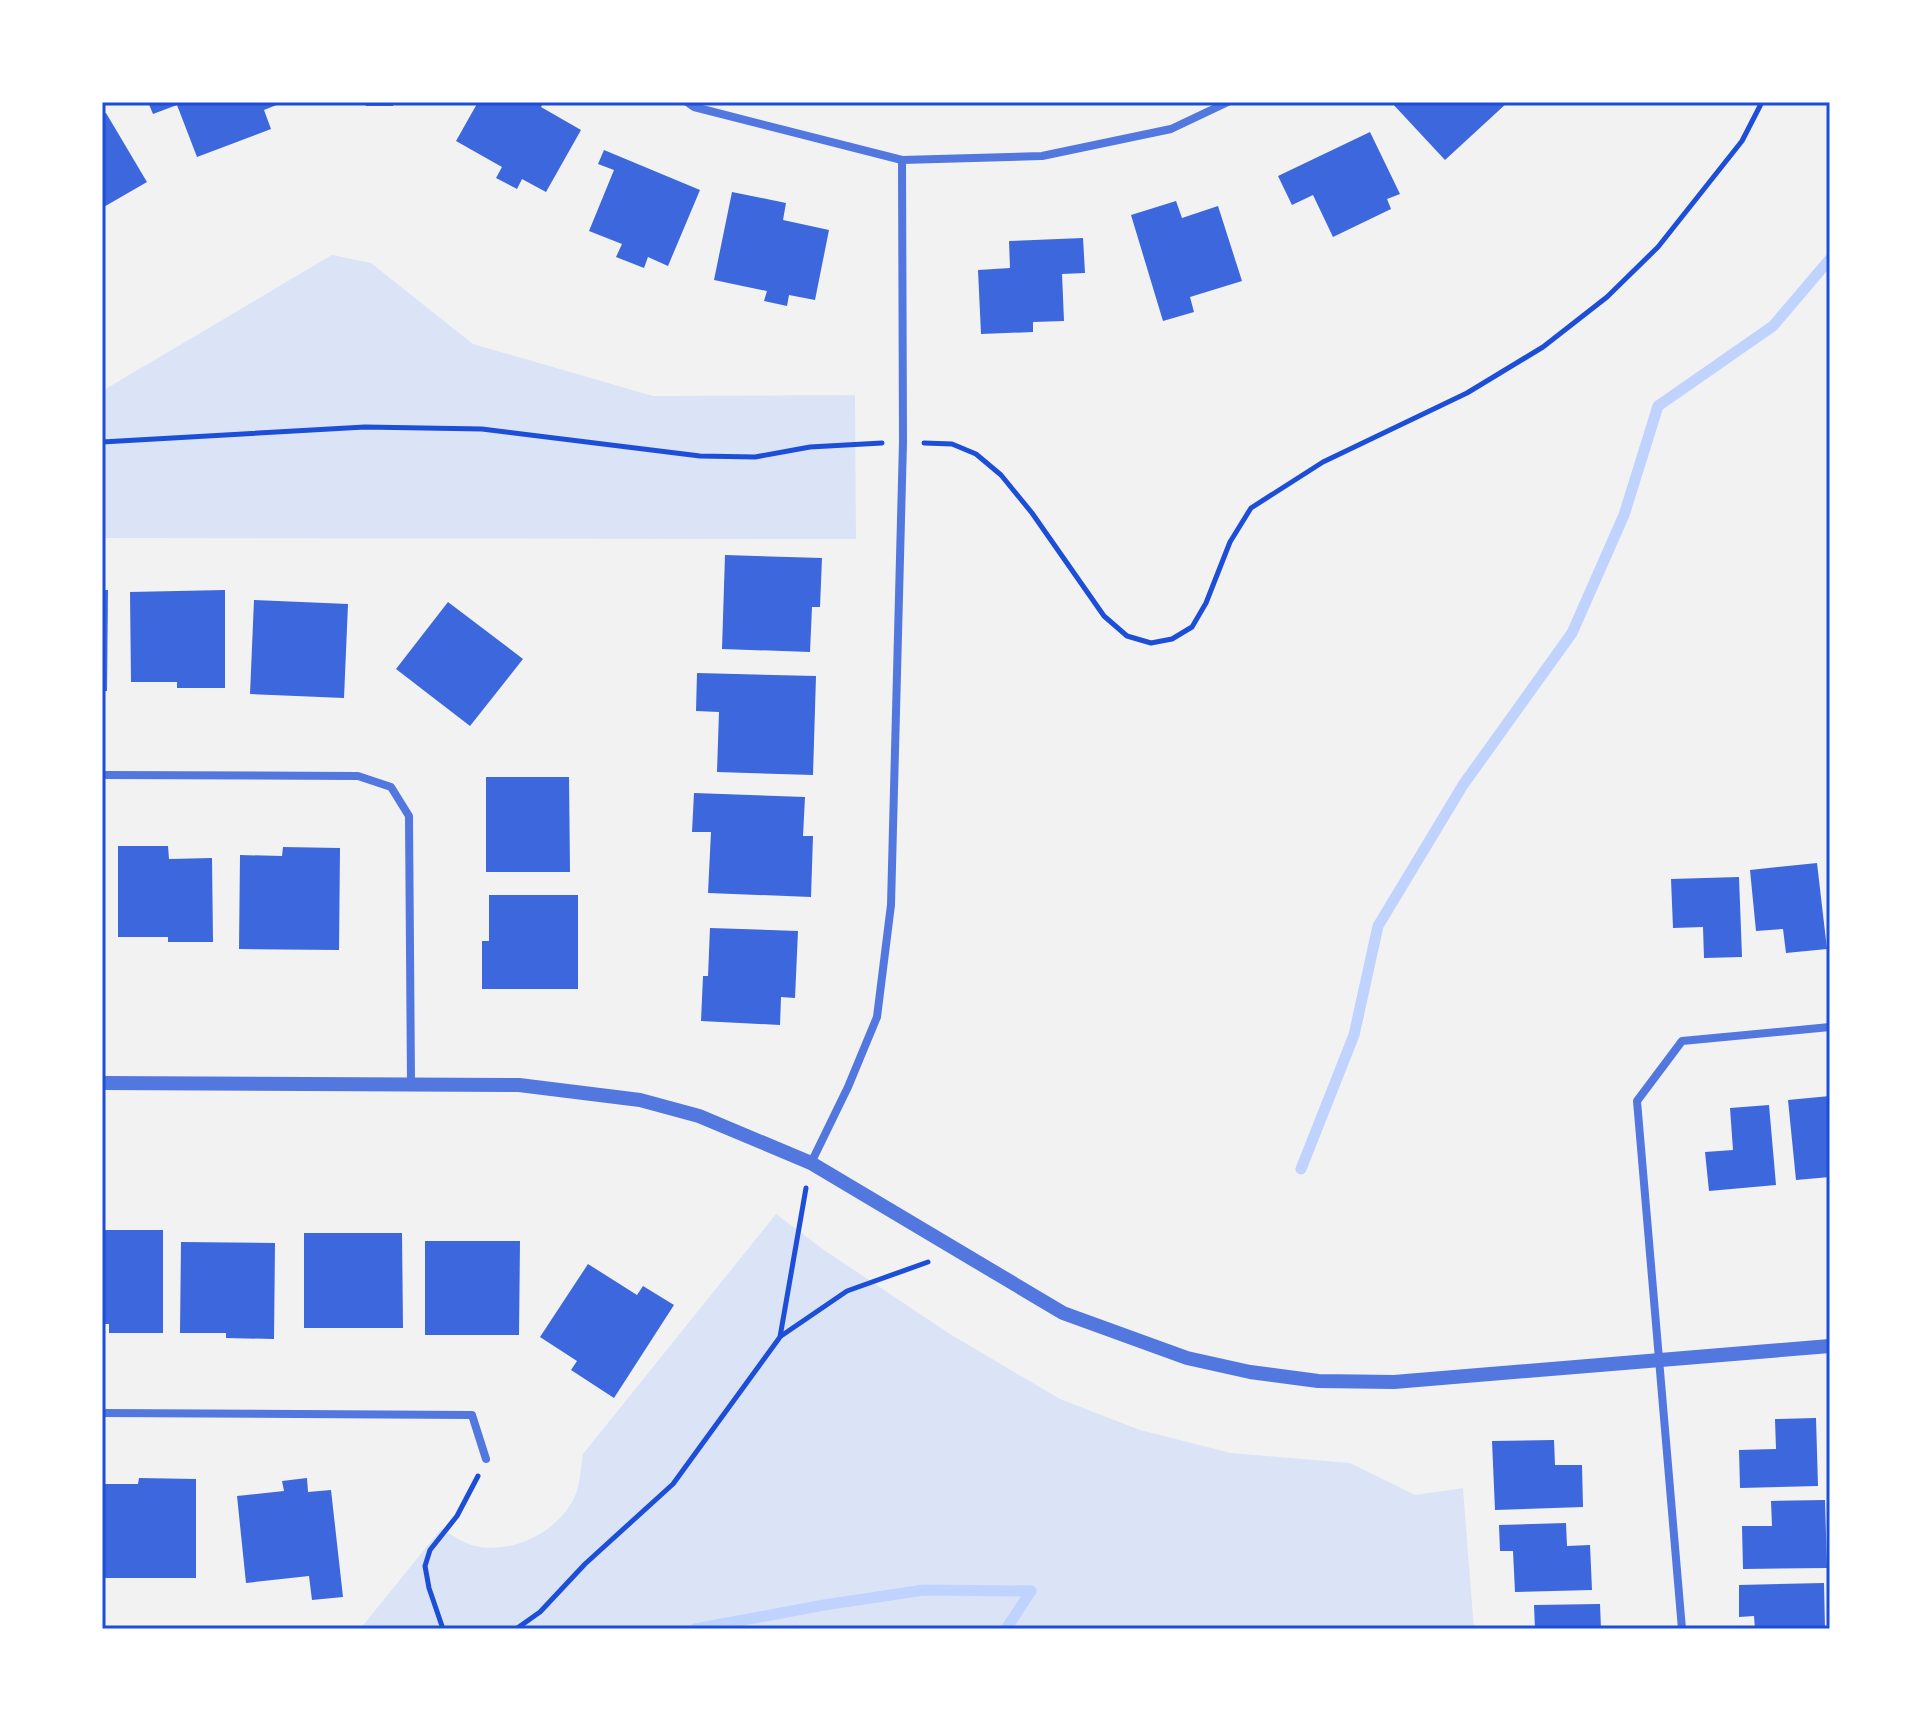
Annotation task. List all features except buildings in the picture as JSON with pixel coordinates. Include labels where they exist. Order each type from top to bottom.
[{"type":"street","points":[[687,102],[694,107],[902,160],[1042,156],[1171,129],[1228,102]]},
{"type":"street","points":[[811,1163],[848,1087],[877,1017],[891,905],[903,442],[902,160]]},
{"type":"street","points":[[102,775],[358,776],[391,787],[409,816],[411,1083]]},
{"type":"street","points":[[1682,1629],[1637,1101],[1682,1041],[1830,1027]]},
{"type":"street","points":[[102,1083],[519,1085],[640,1100],[699,1116],[811,1163],[1063,1313],[1187,1358],[1250,1372],[1318,1381],[1394,1382],[1830,1346]]},
{"type":"street","points":[[102,1413],[472,1415],[486,1459]]},
{"type":"path","points":[[102,442],[365,427],[482,429],[700,456],[755,457],[810,447],[903,442],[952,444],[976,454],[1001,475],[1032,513],[1104,616],[1127,636],[1151,643],[1172,639],[1192,627],[1206,603],[1230,542],[1251,508],[1323,462],[1467,393],[1543,347],[1607,297],[1668,236],[1742,141],[1762,102]]},
{"type":"path","points":[[780,1337],[811,1163]]},
{"type":"path","points":[[516,1629],[540,1612],[585,1564],[673,1484],[780,1337],[847,1291],[961,1250]]},
{"type":"path","points":[[443,1629],[425,1566],[430,1550],[457,1516],[486,1459]]},
{"type":"shaded area","points":[[332,255],[371,263],[473,344],[653,396],[855,395],[856,539],[102,538],[102,391]]},
{"type":"shaded area","points":[[776,1214],[950,1334],[1060,1399],[1140,1430],[1231,1453],[1350,1463],[1415,1495],[1463,1488],[1474,1629],[360,1629],[441,1529],[475,1546],[505,1547],[535,1536],[561,1517],[577,1491],[583,1454]]},
{"type":"waterway","points":[[1301,1169],[1354,1035],[1378,926],[1463,785],[1572,633],[1624,515],[1658,406],[1773,326],[1830,259]]},
{"type":"waterway","points":[[695,1629],[924,1590],[1031,1591]]},
{"type":"waterway","points":[[1006,1629],[1031,1591]]}]
